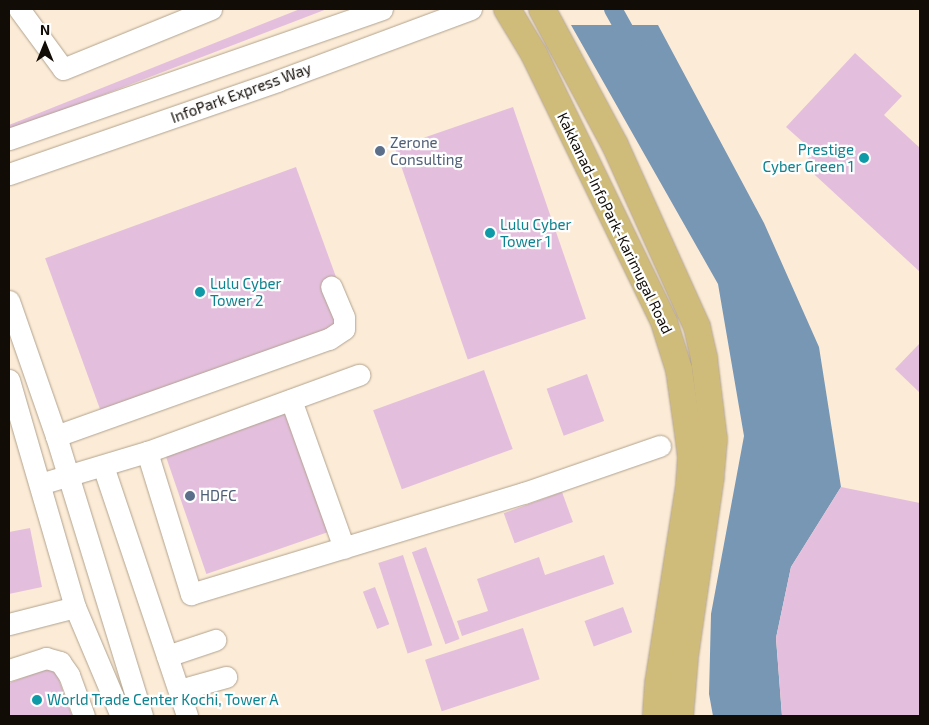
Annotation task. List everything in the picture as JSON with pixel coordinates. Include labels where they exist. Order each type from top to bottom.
[{"type":"main road","name":"Kakkanad-InfoPark-Karimugal Road","points":[[507,9],[534,54],[664,322],[679,370],[691,457],[689,486],[658,684],[656,716]]},
{"type":"main road","name":"Kakkanad-InfoPark-Karimugal Road","points":[[542,9],[615,145],[697,327],[704,358],[714,439],[685,657],[680,716]]},
{"type":"street","points":[[20,9],[63,69],[211,9]]},
{"type":"street","points":[[9,139],[382,9]]},
{"type":"street","name":"InfoPark Express Way","points":[[9,174],[277,81],[471,9]]},
{"type":"street","points":[[56,436],[329,338],[344,329],[344,317],[330,287]]},
{"type":"street","points":[[9,301],[56,436],[142,716]]},
{"type":"street","points":[[40,484],[147,452],[359,375]]},
{"type":"street","points":[[9,380],[75,607],[121,716]]},
{"type":"street","points":[[291,400],[344,548]]},
{"type":"street","points":[[147,452],[191,594],[524,493],[660,446]]},
{"type":"street","points":[[103,466],[187,716]]},
{"type":"street","points":[[9,624],[75,607]]},
{"type":"street","points":[[167,656],[215,640]]},
{"type":"street","points":[[9,670],[46,658],[60,662],[69,675],[84,716]]},
{"type":"street","points":[[179,690],[226,677]]},
{"type":"water","points":[[571,25],[658,25],[764,223],[819,347],[841,487],[791,567],[776,638],[782,716],[713,716],[709,694],[711,614],[744,436],[718,284]]},
{"type":"building","points":[[300,9],[327,9],[9,131],[9,125]]},
{"type":"building","name":"Prestige Cyber Green 1","points":[[855,53],[902,96],[884,115],[920,148],[920,272],[803,164],[814,152],[786,127]]},
{"type":"building","name":"Lulu Cyber Tower 1","points":[[513,107],[586,319],[468,359],[395,148]]},
{"type":"building","name":"Lulu Cyber Tower 2","points":[[296,167],[354,328],[104,419],[45,258]]},
{"type":"building","points":[[920,343],[920,393],[895,369]]},
{"type":"building","points":[[484,370],[513,449],[402,489],[373,410]]},
{"type":"building","points":[[587,374],[604,421],[564,436],[547,389]]},
{"type":"building","points":[[287,412],[328,532],[206,574],[165,454]]},
{"type":"building","points":[[841,487],[920,503],[920,716],[782,716],[776,638],[791,567]]},
{"type":"building","points":[[562,492],[573,522],[515,543],[504,513]]},
{"type":"building","points":[[30,528],[42,587],[9,594],[9,532]]},
{"type":"building","points":[[426,547],[460,639],[445,644],[412,552]]},
{"type":"building","points":[[403,555],[432,645],[408,653],[378,563]]},
{"type":"building","points":[[604,555],[614,584],[462,636],[457,621],[488,611],[477,579],[539,557],[545,575]]},
{"type":"building","points":[[375,587],[389,624],[377,629],[363,592]]},
{"type":"building","points":[[623,607],[632,632],[594,646],[584,621]]},
{"type":"building","points":[[523,628],[540,679],[442,711],[425,660]]},
{"type":"building","name":"World Trade Center Kochi, Tower A","points":[[54,666],[72,716],[9,716],[9,683]]},
{"type":"waterway","points":[[613,9],[633,45]]},
{"type":"place","name":"Zerone Consulting","points":[[380,151]]},
{"type":"place","name":"Prestige Cyber Green 1","points":[[864,158]]},
{"type":"place","name":"Lulu Cyber Tower 1","points":[[490,233]]},
{"type":"place","name":"Lulu Cyber Tower 2","points":[[200,292]]},
{"type":"place","name":"HDFC","points":[[190,496]]},
{"type":"place","name":"World Trade Center Kochi, Tower A","points":[[37,700]]}]
